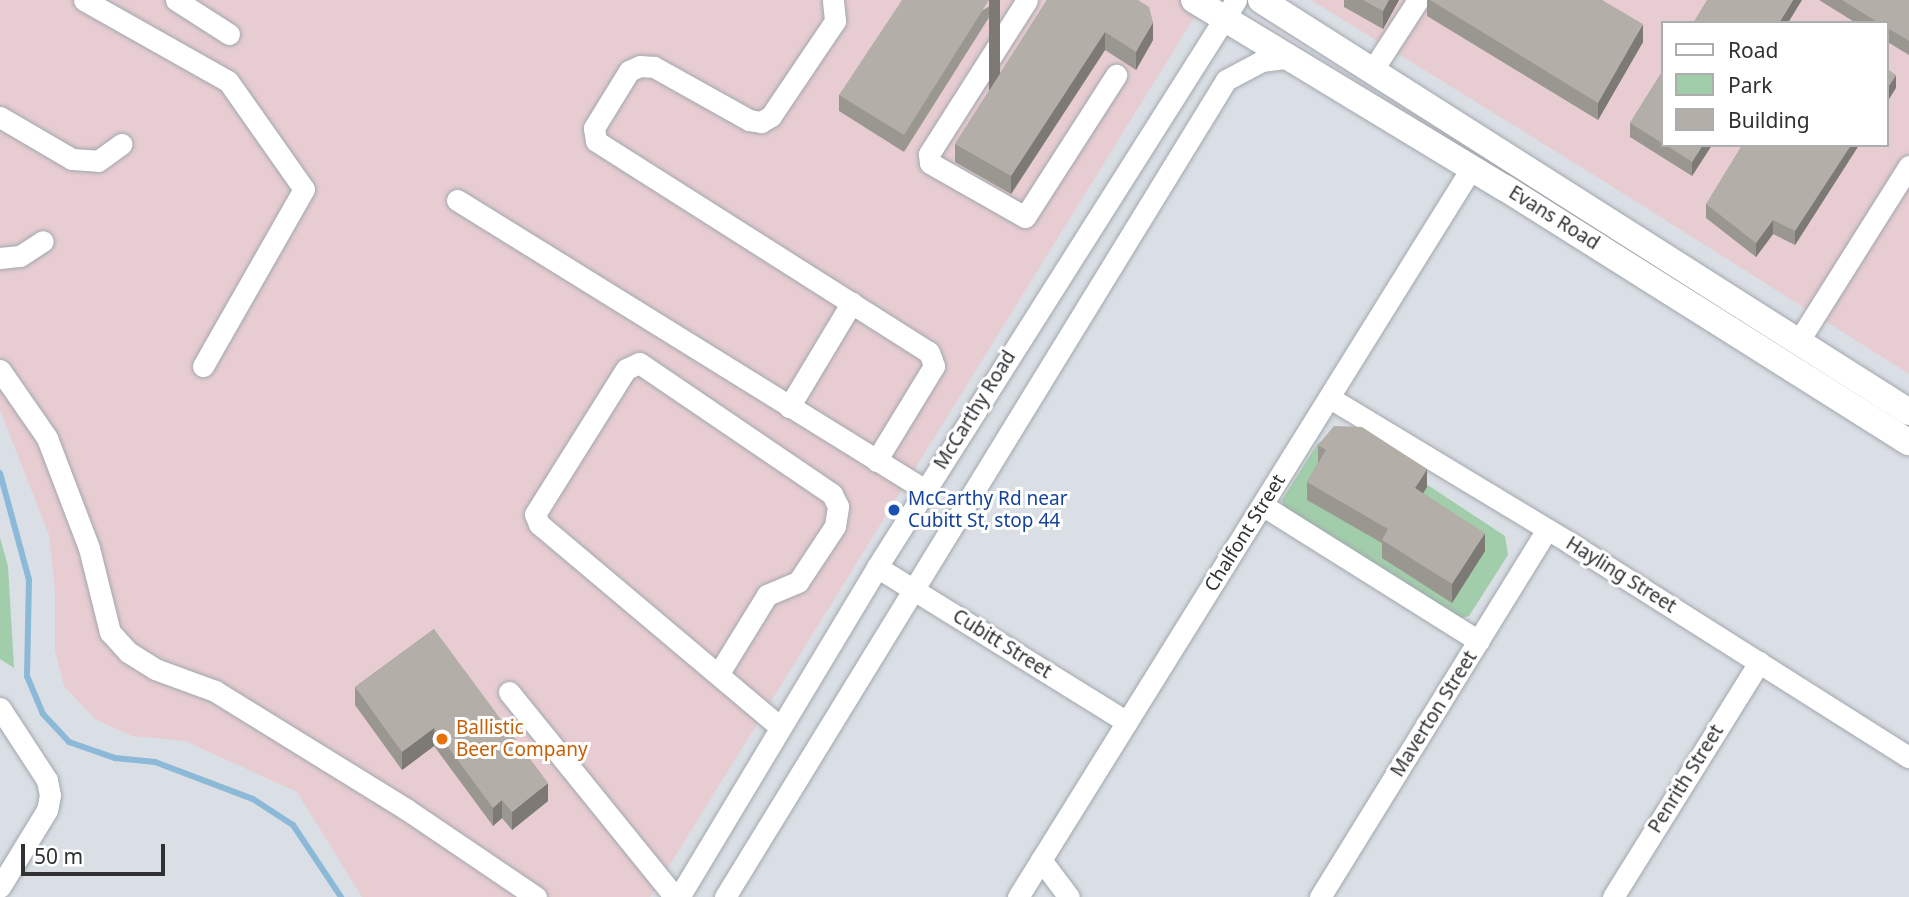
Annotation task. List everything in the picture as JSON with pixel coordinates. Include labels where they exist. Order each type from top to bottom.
[{"type":"main road","name":"Evans Road","points":[[1194,0],[1230,9],[1287,58],[1472,167],[1909,442]]},
{"type":"main road","name":"Evans Road","points":[[1261,0],[1909,412]]},
{"type":"street","points":[[84,0],[228,81],[304,189],[203,366]]},
{"type":"street","points":[[176,0],[229,34]]},
{"type":"street","points":[[816,0],[826,4],[834,0],[835,20],[771,116],[761,122],[749,120],[654,66],[640,66],[628,71],[594,128],[596,141],[852,302],[933,358],[934,366],[876,461]]},
{"type":"street","points":[[1027,0],[929,154],[930,163],[1025,217],[1115,75]]},
{"type":"street","points":[[1372,71],[1418,0]]},
{"type":"street","name":"McCarthy Road","points":[[677,897],[877,567],[1230,9]]},
{"type":"street","points":[[725,897],[1226,80],[1261,61],[1287,58]]},
{"type":"street","points":[[0,117],[72,159],[98,161],[121,144]]},
{"type":"street","points":[[1798,342],[1909,166]]},
{"type":"street","name":"Chalfont Street","points":[[1018,897],[1472,167]]},
{"type":"street","points":[[457,200],[925,490]]},
{"type":"street","points":[[0,258],[20,256],[43,241]]},
{"type":"street","points":[[789,407],[852,302]]},
{"type":"street","points":[[719,673],[767,596],[799,582],[835,526],[838,506],[832,494],[639,363],[626,369],[535,514],[539,524],[779,726]]},
{"type":"street","points":[[0,370],[47,438],[89,548],[110,632],[128,652],[155,669],[215,691],[406,809],[536,897]]},
{"type":"street","name":"Hayling Street","points":[[1329,398],[1547,530],[1909,757]]},
{"type":"street","points":[[1262,505],[1479,641]]},
{"type":"street","name":"Maverton Street","points":[[1320,897],[1547,530]]},
{"type":"street","name":"Cubitt Street","points":[[877,567],[1128,722]]},
{"type":"street","name":"Penrith Street","points":[[1613,897],[1759,662]]},
{"type":"street","points":[[509,692],[677,897]]},
{"type":"street","points":[[0,708],[47,780],[50,795],[47,810],[0,887]]},
{"type":"street","points":[[1041,860],[1069,897]]},
{"type":"shaded area","points":[[0,0],[1205,0],[650,897],[362,897],[297,792],[185,741],[132,736],[95,719],[64,686],[55,651],[55,590],[49,535],[0,410]]},
{"type":"shaded area","points":[[1311,0],[1909,0],[1909,374],[1605,182]]},
{"type":"green space","points":[[1355,437],[1505,536],[1508,555],[1469,616],[1460,618],[1284,508],[1282,500],[1318,443],[1330,438]]},
{"type":"green space","points":[[0,538],[8,566],[14,668],[0,659]]},
{"type":"building","points":[[902,0],[989,0],[904,135],[839,95]]},
{"type":"building","points":[[1047,0],[1138,0],[1149,7],[1153,22],[1136,52],[1105,32],[1011,176],[955,144]]},
{"type":"building","points":[[1363,0],[1389,0],[1383,11]]},
{"type":"building","points":[[1430,0],[1602,0],[1643,24],[1598,103]]},
{"type":"building","points":[[1707,0],[1793,0],[1780,21],[1694,21]]},
{"type":"building","points":[[1842,0],[1909,0],[1909,41],[1888,28],[1888,21],[1876,21]]},
{"type":"building","points":[[1888,69],[1896,75],[1888,87]]},
{"type":"building","points":[[1660,75],[1660,142],[1630,123]]},
{"type":"building","points":[[1669,147],[1702,147],[1692,162]]},
{"type":"building","points":[[1741,147],[1850,147],[1795,231],[1773,220],[1756,243],[1706,204]]},
{"type":"building","points":[[1334,426],[1362,427],[1427,469],[1415,488],[1485,533],[1452,584],[1382,540],[1388,529],[1307,482],[1326,450],[1318,445]]},
{"type":"building","name":"Ballistic Beer Company","points":[[434,629],[548,783],[512,812],[502,800],[493,808],[434,728],[402,752],[355,687]]},
{"type":"waterway","points":[[0,473],[29,580],[27,676],[43,714],[69,742],[115,758],[155,762],[253,799],[293,825],[341,897]]},
{"type":"place","name":"McCarthy Rd near Cubitt St, stop 44","points":[[894,510]]},
{"type":"place","name":"Ballistic Beer Company","points":[[442,739]]}]
